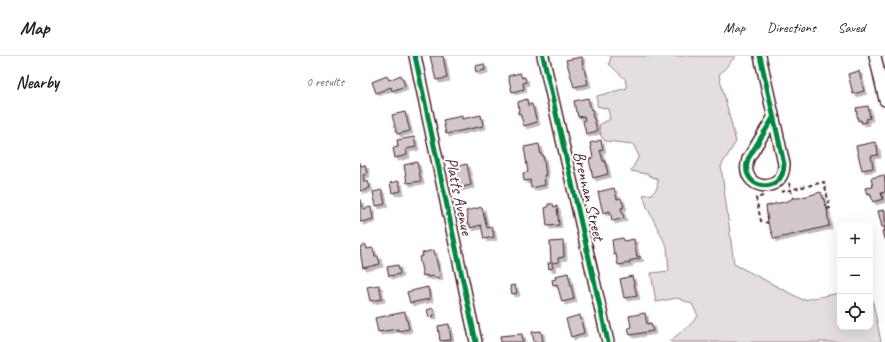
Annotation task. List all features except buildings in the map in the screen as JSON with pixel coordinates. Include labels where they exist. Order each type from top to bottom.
[{"type":"street","name":"Platts Avenue","points":[[415,56],[476,342]]},
{"type":"street","name":"Brennan Street","points":[[543,56],[608,342]]},
{"type":"street","points":[[760,56],[784,164],[784,170],[778,181],[772,185],[759,185],[753,182],[749,177],[746,171],[746,164],[773,118]]},
{"type":"street","points":[[875,56],[885,100]]},
{"type":"path","points":[[777,193],[824,182],[830,208],[827,209]]},
{"type":"path","points":[[790,190],[793,198]]},
{"type":"path","points":[[763,196],[756,198],[761,222],[768,223]]},
{"type":"shaded area","points":[[611,56],[735,56],[719,75],[736,142],[721,166],[734,264],[803,300],[837,294],[837,330],[873,330],[873,303],[881,342],[671,342],[671,340],[690,325],[698,316],[692,304],[677,298],[656,302],[651,273],[669,271],[667,247],[647,207],[643,195],[652,194],[657,188],[658,180],[647,174],[631,171],[639,156],[633,144],[605,141],[601,136],[599,125],[610,119],[608,109],[597,106],[597,96],[627,88],[625,79],[609,64]]},
{"type":"cycle path","points":[[415,56],[476,342]]},
{"type":"cycle path","points":[[543,56],[608,342]]},
{"type":"cycle path","points":[[760,56],[784,164],[782,175],[777,182],[762,186],[749,178],[747,169],[748,159],[773,118]]}]
